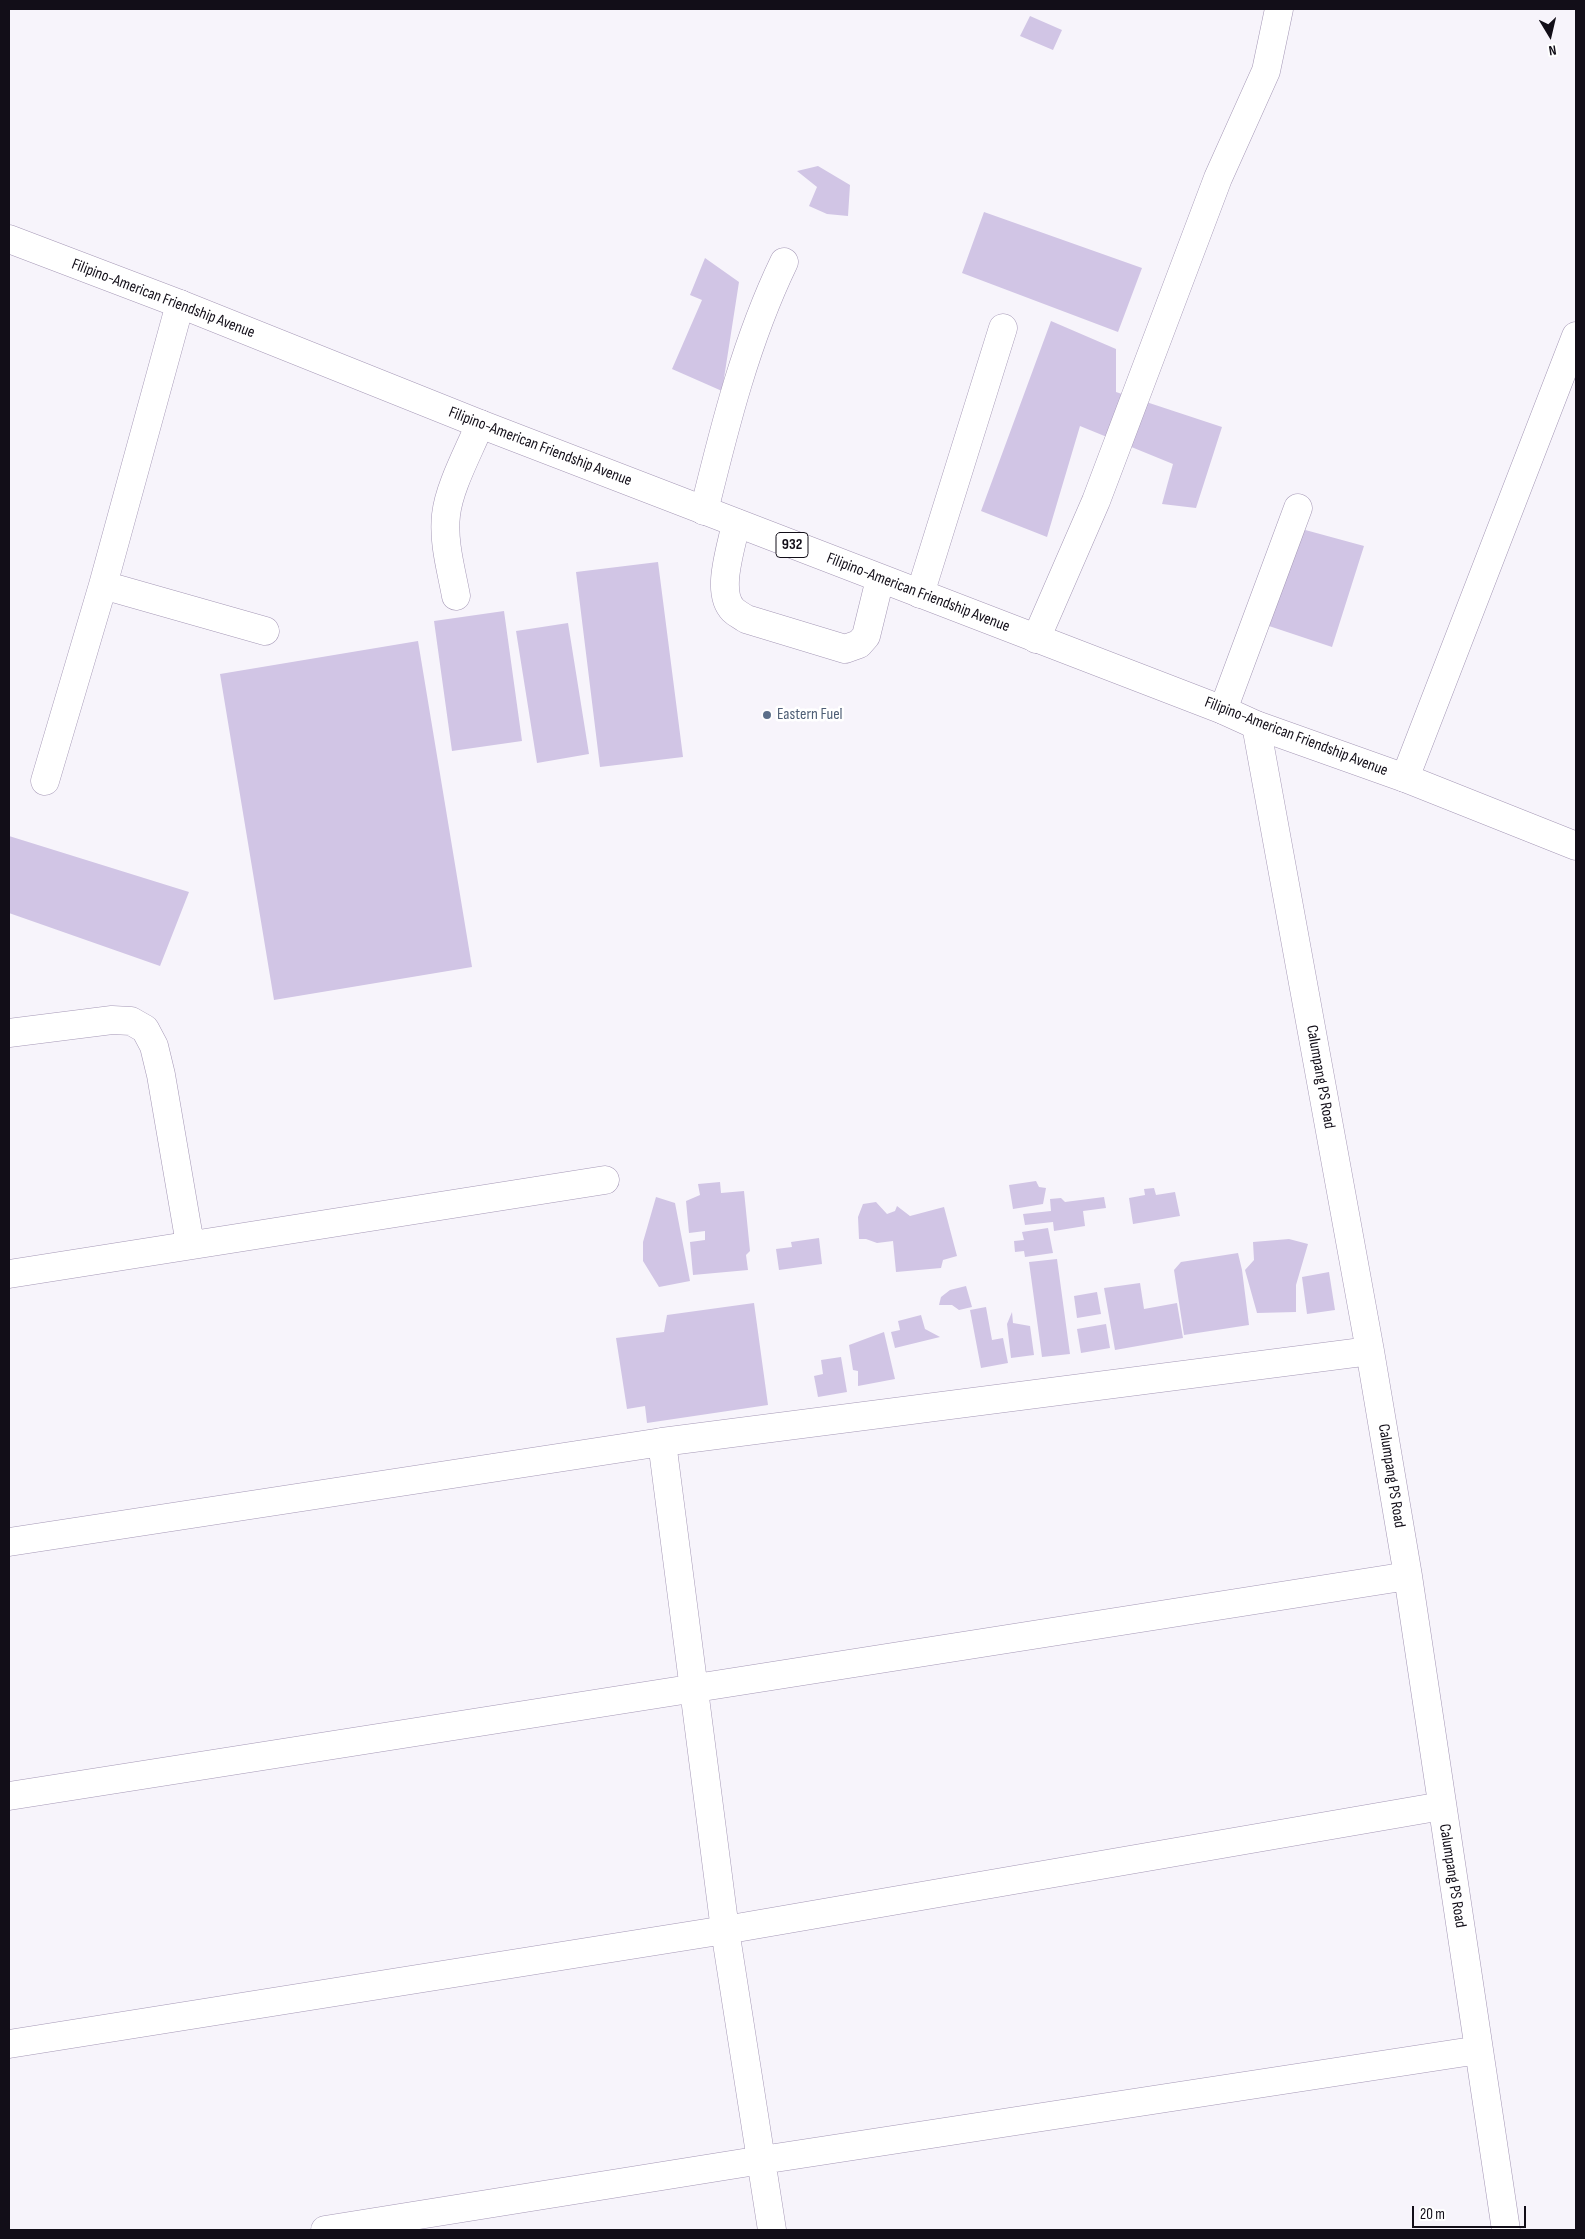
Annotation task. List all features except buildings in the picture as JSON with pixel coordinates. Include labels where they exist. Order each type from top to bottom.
[{"type":"street","points":[[1036,639],[1096,501],[1218,178],[1266,71],[1279,9]]},
{"type":"street","name":"Filipino-American Friendship Avenue","points":[[9,239],[180,304],[704,511],[1223,710],[1256,726],[1405,778],[1576,846]]},
{"type":"street","points":[[704,511],[733,395],[762,307],[784,262]]},
{"type":"street","points":[[45,781],[103,585],[124,502],[180,304]]},
{"type":"street","points":[[920,594],[1003,328]]},
{"type":"street","points":[[1405,778],[1576,336]]},
{"type":"street","points":[[456,596],[445,538],[446,514],[452,492],[480,424]]},
{"type":"street","points":[[1223,710],[1298,508]]},
{"type":"street","points":[[736,523],[724,587],[726,598],[732,609],[746,619],[845,649],[859,644],[866,636],[880,579]]},
{"type":"street","points":[[103,585],[265,631]]},
{"type":"street","name":"Calumpang PS Road","points":[[1256,726],[1370,1351],[1408,1576],[1506,2230]]},
{"type":"street","points":[[9,1033],[112,1020],[131,1021],[145,1029],[154,1046],[161,1075],[190,1244]]},
{"type":"street","points":[[9,1274],[605,1180]]},
{"type":"street","points":[[9,1542],[662,1442],[1370,1351]]},
{"type":"street","points":[[662,1442],[725,1930],[772,2230]]},
{"type":"street","points":[[9,1796],[1408,1576]]},
{"type":"street","points":[[9,2044],[725,1930],[1442,1806]]},
{"type":"street","points":[[325,2230],[762,2160],[1479,2050]]},
{"type":"place","name":"Eastern Fuel","points":[[767,715]]}]
